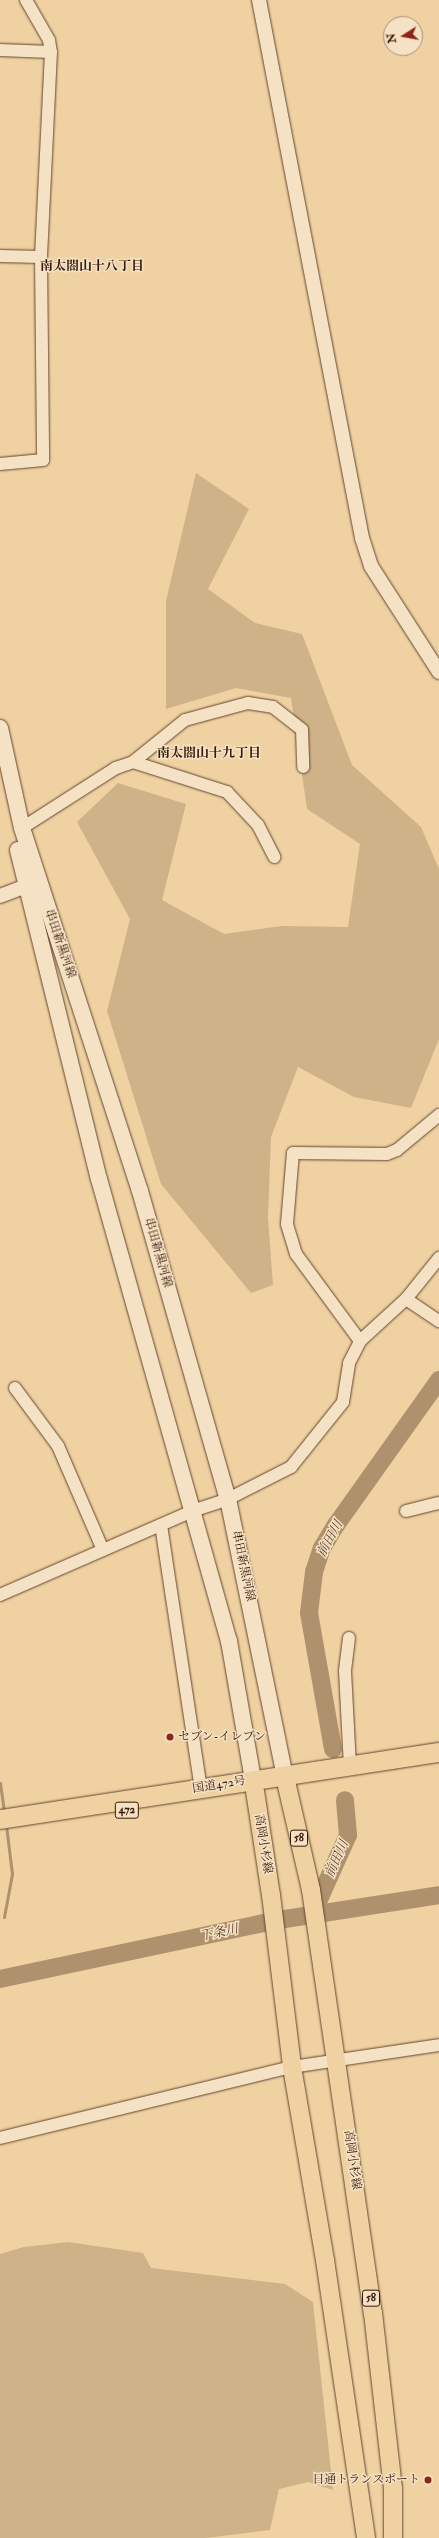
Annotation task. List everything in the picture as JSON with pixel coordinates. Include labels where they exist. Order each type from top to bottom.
[{"type":"highway","name":"国道472号","points":[[285,1781],[350,1765],[439,1752]]},
{"type":"highway","name":"国道472号","points":[[0,1830],[285,1781],[439,1764]]},
{"type":"highway","name":"国道472号","points":[[0,1819],[201,1788],[254,1786]]},
{"type":"main road","name":"串田新黒河線","points":[[0,728],[33,884],[99,1179],[229,1640],[254,1786]]},
{"type":"main road","name":"串田新黒河線","points":[[0,776],[33,884],[140,1191],[228,1499],[285,1781]]},
{"type":"main road","name":"高岡小杉線","points":[[285,1781],[311,1890],[337,2059],[376,2336],[393,2489],[393,2538]]},
{"type":"main road","name":"高岡小杉線","points":[[254,1786],[272,1895],[292,2067],[330,2291],[366,2538]]},
{"type":"street","points":[[0,464],[43,460],[41,257],[51,52],[49,40],[26,0]]},
{"type":"street","points":[[259,0],[362,538],[371,566],[439,672]]},
{"type":"street","points":[[0,50],[51,52]]},
{"type":"street","points":[[0,256],[41,257]]},
{"type":"street","points":[[22,828],[116,768],[132,762],[185,720],[234,706],[261,703],[286,714],[302,730],[303,767]]},
{"type":"street","points":[[132,762],[227,792],[258,825],[274,857]]},
{"type":"street","points":[[0,896],[33,884]]},
{"type":"street","points":[[360,1341],[296,1254],[287,1224],[294,1153],[387,1154],[397,1150],[439,1115]]},
{"type":"street","points":[[0,1594],[192,1511],[228,1499],[291,1467],[343,1402],[349,1363],[360,1341],[406,1299],[439,1258]]},
{"type":"street","points":[[406,1299],[439,1321]]},
{"type":"street","points":[[15,1388],[58,1446],[103,1550]]},
{"type":"street","points":[[406,1510],[439,1503]]},
{"type":"street","points":[[161,1525],[201,1788]]},
{"type":"street","points":[[349,1638],[345,1671],[350,1765]]},
{"type":"street","points":[[0,2138],[292,2067],[337,2059],[439,2045]]},
{"type":"shaded area","points":[[196,473],[249,509],[208,589],[255,623],[302,634],[352,765],[421,827],[439,869],[439,1039],[411,1108],[354,1097],[298,1067],[271,1137],[268,1218],[273,1285],[251,1293],[161,1184],[107,1011],[130,919],[77,822],[118,783],[186,804],[162,900],[224,934],[282,926],[348,927],[360,844],[307,809],[291,698],[236,688],[166,709],[166,601]]},
{"type":"shaded area","points":[[68,2242],[143,2253],[151,2268],[285,2284],[313,2302],[333,2490],[308,2482],[279,2489],[270,2530],[206,2538],[0,2538],[0,2254],[24,2247]]},
{"type":"waterway","name":"前田川","points":[[333,1749],[309,1613],[314,1572],[322,1548],[336,1525],[439,1380]]},
{"type":"waterway","points":[[0,1783],[4,1813]]},
{"type":"waterway","name":"前田川","points":[[312,1915],[348,1835],[345,1800]]},
{"type":"waterway","points":[[4,1917],[12,1874],[6,1825]]},
{"type":"waterway","name":"下条川","points":[[0,1979],[272,1921],[439,1895]]},
{"type":"place","name":"セブン-イレブン","points":[[170,1737]]},
{"type":"place","name":"日通トランスポート","points":[[428,2480]]},
{"type":"district","name":"南太閤山十八丁目","points":[[92,266]]},
{"type":"district","name":"南太閤山十九丁目","points":[[209,753]]}]
